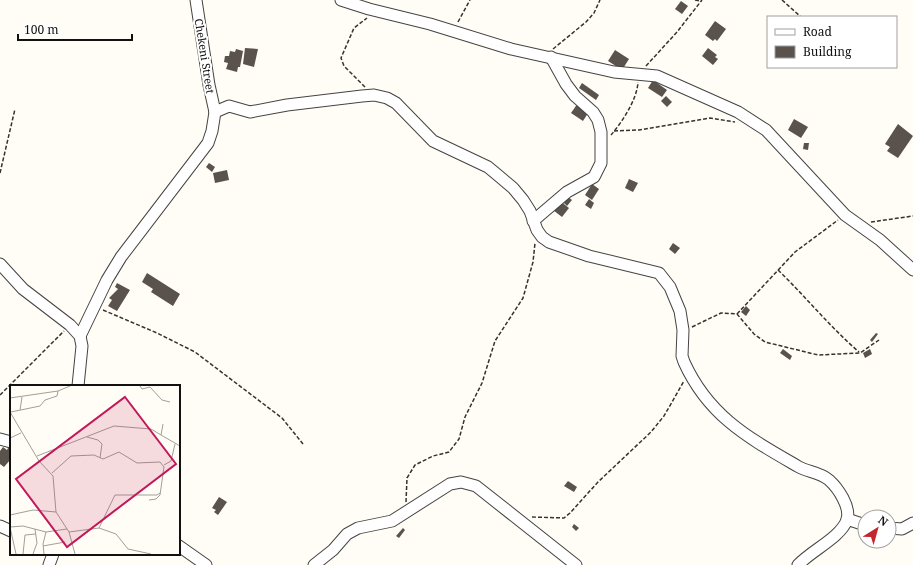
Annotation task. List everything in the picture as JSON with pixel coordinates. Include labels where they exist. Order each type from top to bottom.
[{"type":"street","name":"Chekeni Street","points":[[196,0],[209,85],[215,112]]},
{"type":"street","points":[[341,0],[511,49],[614,72],[639,73],[657,76],[687,88],[738,112],[760,125],[780,144],[845,215],[880,240],[913,270]]},
{"type":"street","points":[[535,226],[567,192],[594,177],[601,163],[601,132],[596,116],[566,84],[551,57]]},
{"type":"street","points":[[78,385],[82,355],[80,336],[93,307],[121,257],[208,143],[215,112],[229,106],[250,112],[287,105],[371,95],[387,98],[396,103],[433,141],[492,171],[513,188],[530,211],[535,226],[542,237],[559,246],[607,261],[659,273],[670,287],[680,311],[683,330],[682,356],[690,374],[707,400],[732,426],[748,437],[803,469],[822,474],[828,479],[848,508],[847,519],[840,532],[806,556],[798,565]]},
{"type":"street","points":[[0,264],[23,289],[70,325],[80,336]]},
{"type":"street","points":[[0,439],[10,442]]},
{"type":"street","points":[[314,565],[333,550],[347,534],[352,531],[358,528],[392,521],[450,484],[462,482],[476,486],[516,516],[540,538],[576,565]]},
{"type":"street","points":[[847,519],[857,522]]},
{"type":"street","points":[[897,529],[908,530],[913,523]]},
{"type":"street","points":[[0,526],[10,531]]},
{"type":"street","points":[[180,547],[206,565]]},
{"type":"street","points":[[49,565],[53,555]]},
{"type":"path","points":[[454,32],[470,0]]},
{"type":"path","points":[[551,57],[551,52],[556,46],[586,22],[594,13],[600,0]]},
{"type":"path","points":[[601,148],[614,131],[634,97],[638,88],[639,73],[677,32],[701,1],[695,0]]},
{"type":"path","points":[[782,0],[799,16]]},
{"type":"path","points":[[369,9],[367,18],[351,32],[341,58],[344,66],[371,95]]},
{"type":"path","points":[[0,173],[15,110]]},
{"type":"path","points":[[614,131],[639,130],[710,118],[737,122]]},
{"type":"path","points":[[737,314],[795,252],[845,215]]},
{"type":"path","points":[[857,224],[913,216]]},
{"type":"path","points":[[406,512],[407,478],[415,465],[433,456],[449,452],[459,438],[466,417],[482,383],[495,341],[523,298],[533,262],[535,226]]},
{"type":"path","points":[[778,270],[800,290],[835,331],[860,353]]},
{"type":"path","points":[[93,307],[157,333],[195,352],[282,418],[303,444]]},
{"type":"path","points":[[683,330],[721,313],[737,314],[754,334],[765,342],[783,348],[818,355],[860,353],[879,340]]},
{"type":"path","points":[[0,395],[70,325]]},
{"type":"path","points":[[516,516],[552,519],[564,518],[570,514],[598,482],[651,432],[673,402],[682,383],[690,374]]},
{"type":"building","points":[[681,1],[688,6],[682,14],[675,9]]},
{"type":"building","points":[[715,21],[726,29],[717,41],[715,39],[713,41],[705,35]]},
{"type":"building","points":[[245,48],[258,49],[254,67],[243,64]]},
{"type":"building","points":[[708,48],[717,55],[715,57],[718,59],[713,65],[702,56]]},
{"type":"building","points":[[236,49],[243,51],[240,67],[238,67],[237,72],[226,69],[228,63],[224,62],[225,56],[229,56],[230,51],[235,52]]},
{"type":"building","points":[[615,50],[629,59],[622,70],[608,61]]},
{"type":"building","points":[[653,80],[667,90],[662,97],[648,88]]},
{"type":"building","points":[[582,83],[599,95],[596,100],[579,88]]},
{"type":"building","points":[[666,96],[672,102],[667,107],[661,101]]},
{"type":"building","points":[[578,103],[590,110],[583,121],[571,113]]},
{"type":"building","points":[[794,119],[808,127],[801,138],[788,130]]},
{"type":"building","points":[[898,124],[913,136],[898,158],[887,151],[890,147],[885,144]]},
{"type":"building","points":[[804,143],[809,143],[808,150],[803,149]]},
{"type":"building","points":[[209,163],[215,167],[212,172],[206,167]]},
{"type":"building","points":[[227,170],[229,180],[215,183],[213,173]]},
{"type":"building","points":[[629,179],[638,183],[633,192],[625,188]]},
{"type":"building","points":[[592,184],[599,189],[592,200],[585,195]]},
{"type":"building","points":[[568,197],[572,200],[567,206],[564,203]]},
{"type":"building","points":[[589,199],[594,203],[591,209],[585,205]]},
{"type":"building","points":[[560,201],[569,208],[562,217],[553,210]]},
{"type":"building","points":[[673,243],[680,248],[675,254],[669,249]]},
{"type":"building","points":[[147,273],[180,294],[173,306],[151,292],[153,289],[142,282]]},
{"type":"building","points":[[117,283],[130,290],[117,311],[108,306],[112,300],[109,298],[118,289],[115,287]]},
{"type":"building","points":[[746,306],[750,310],[746,316],[741,312]]},
{"type":"building","points":[[876,333],[878,334],[872,342],[870,340]]},
{"type":"building","points":[[783,349],[792,356],[790,360],[780,353]]},
{"type":"building","points":[[870,349],[872,354],[865,358],[863,353]]},
{"type":"building","points":[[4,445],[10,445],[10,460],[4,467],[0,464],[0,451],[3,447],[7,450],[8,448]]},
{"type":"building","points":[[568,481],[577,487],[574,492],[564,486]]},
{"type":"building","points":[[219,497],[227,502],[218,515],[214,512],[216,510],[212,508]]},
{"type":"building","points":[[574,524],[579,528],[576,531],[572,527]]},
{"type":"building","points":[[403,528],[405,530],[399,538],[396,536]]}]
